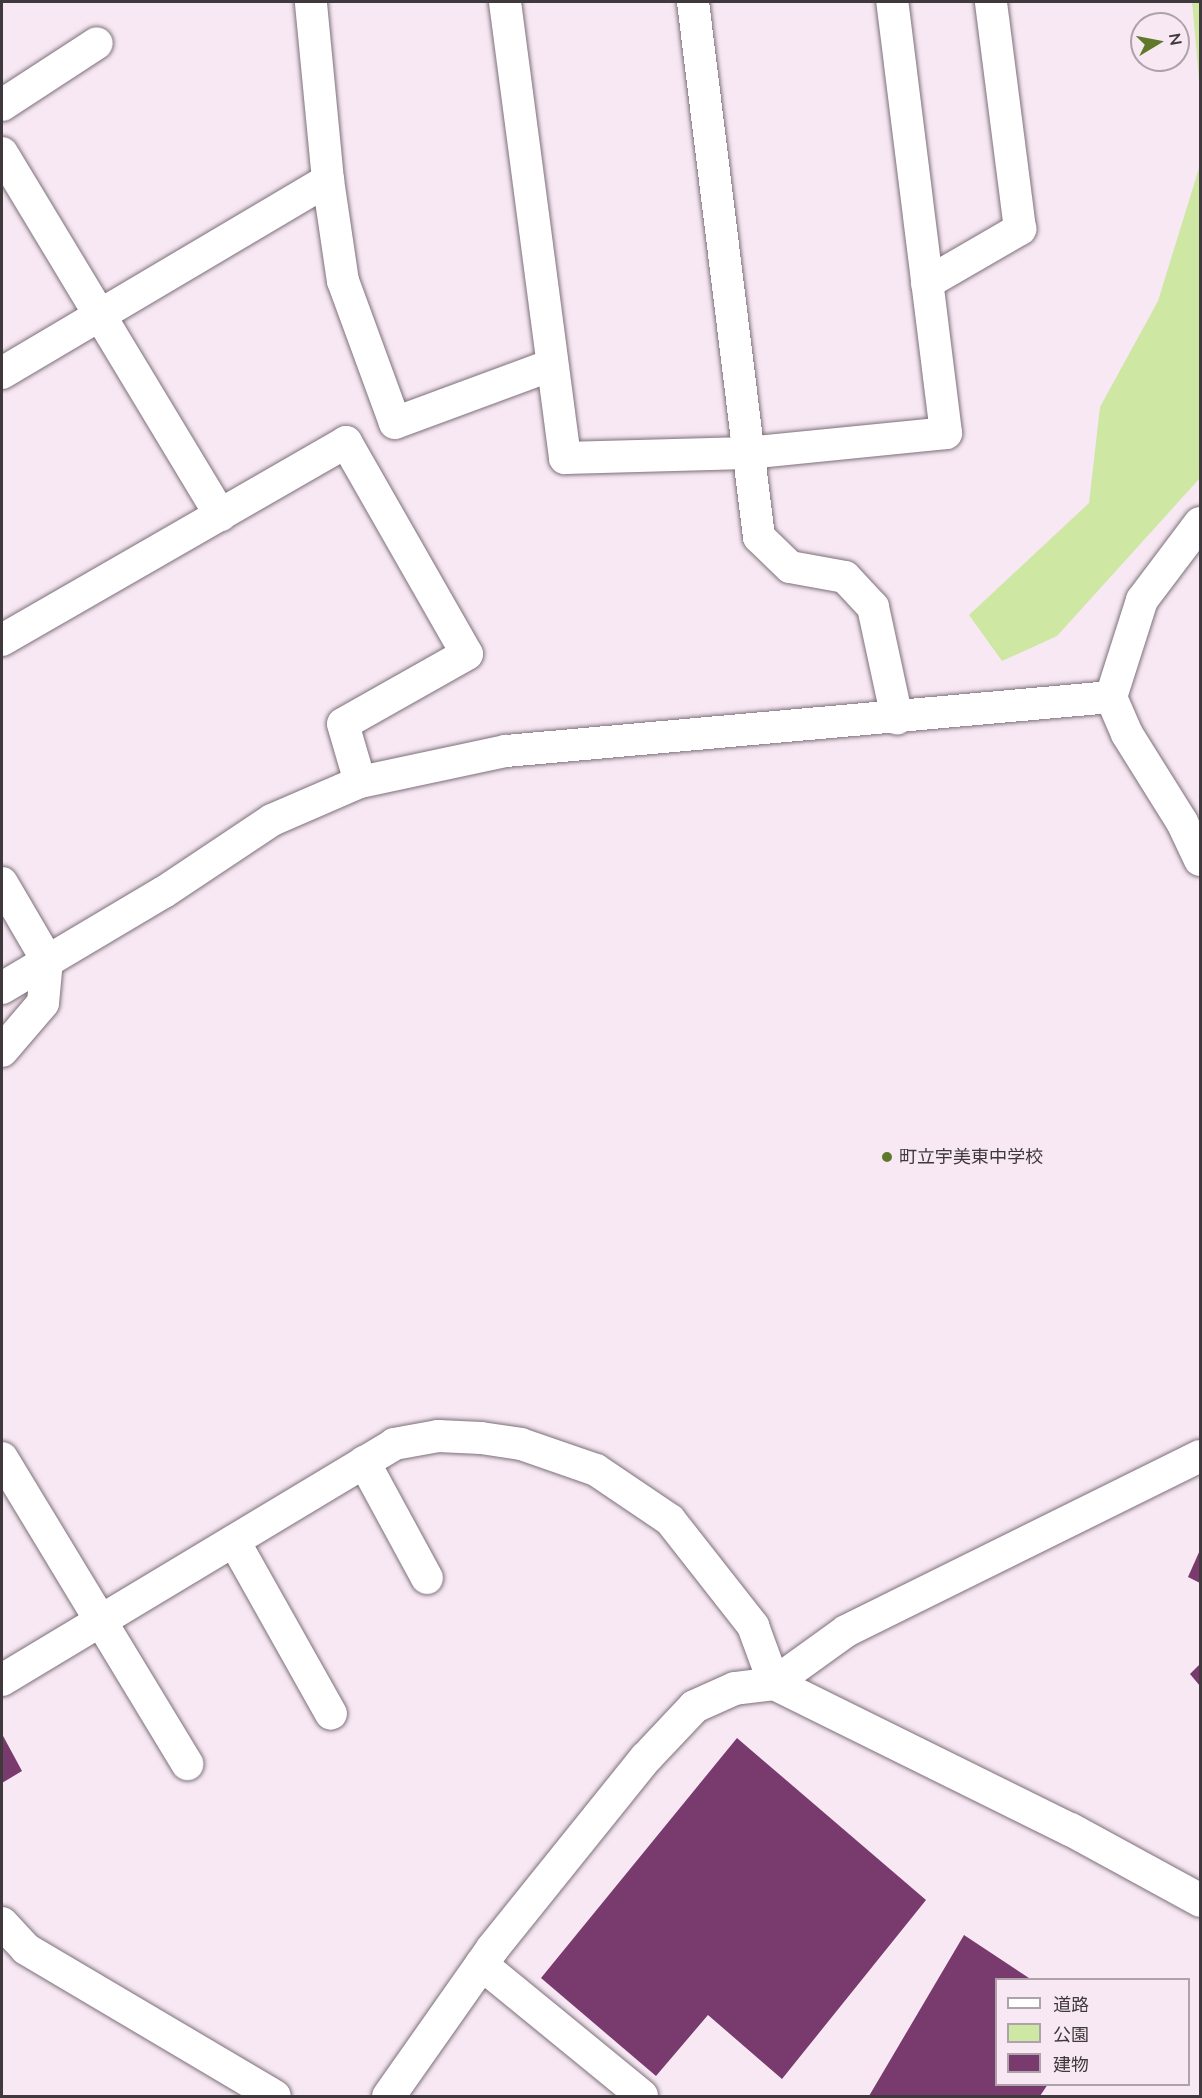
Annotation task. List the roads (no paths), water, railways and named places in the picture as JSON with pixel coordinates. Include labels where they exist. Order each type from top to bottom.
[{"type":"street","points":[[311,2],[327,180],[343,281],[395,423],[552,365]]},
{"type":"street","points":[[505,2],[565,458],[747,453],[946,433],[892,2]]},
{"type":"street","points":[[693,2],[759,537],[790,567],[845,577],[873,607],[897,718]]},
{"type":"street","points":[[927,284],[1020,229],[991,2]]},
{"type":"street","points":[[2,105],[97,43]]},
{"type":"street","points":[[2,153],[98,316],[220,514]]},
{"type":"street","points":[[2,373],[327,180]]},
{"type":"street","points":[[2,640],[346,442],[468,654],[343,724],[360,782]]},
{"type":"street","points":[[1200,523],[1143,600],[1111,697],[1200,860]]},
{"type":"street","points":[[2,988],[164,892],[272,820],[360,782],[506,751],[897,718],[1111,697]]},
{"type":"street","points":[[2,883],[47,960],[44,1003],[2,1051]]},
{"type":"street","points":[[2,1680],[394,1444],[438,1436],[521,1444],[596,1470],[670,1520],[753,1626],[774,1683],[1070,1829],[1200,1900]]},
{"type":"street","points":[[388,2097],[481,1964],[645,1758],[694,1706],[734,1688],[774,1683],[846,1631],[1200,1456]]},
{"type":"street","points":[[2,1458],[187,1764]]},
{"type":"street","points":[[364,1462],[427,1578]]},
{"type":"street","points":[[234,1541],[331,1714]]},
{"type":"street","points":[[2,1923],[14,1950],[275,2097]]},
{"type":"street","points":[[481,1964],[642,2097]]},
{"type":"place","name":"町立宇美東中学校","points":[[887,1157]]}]
